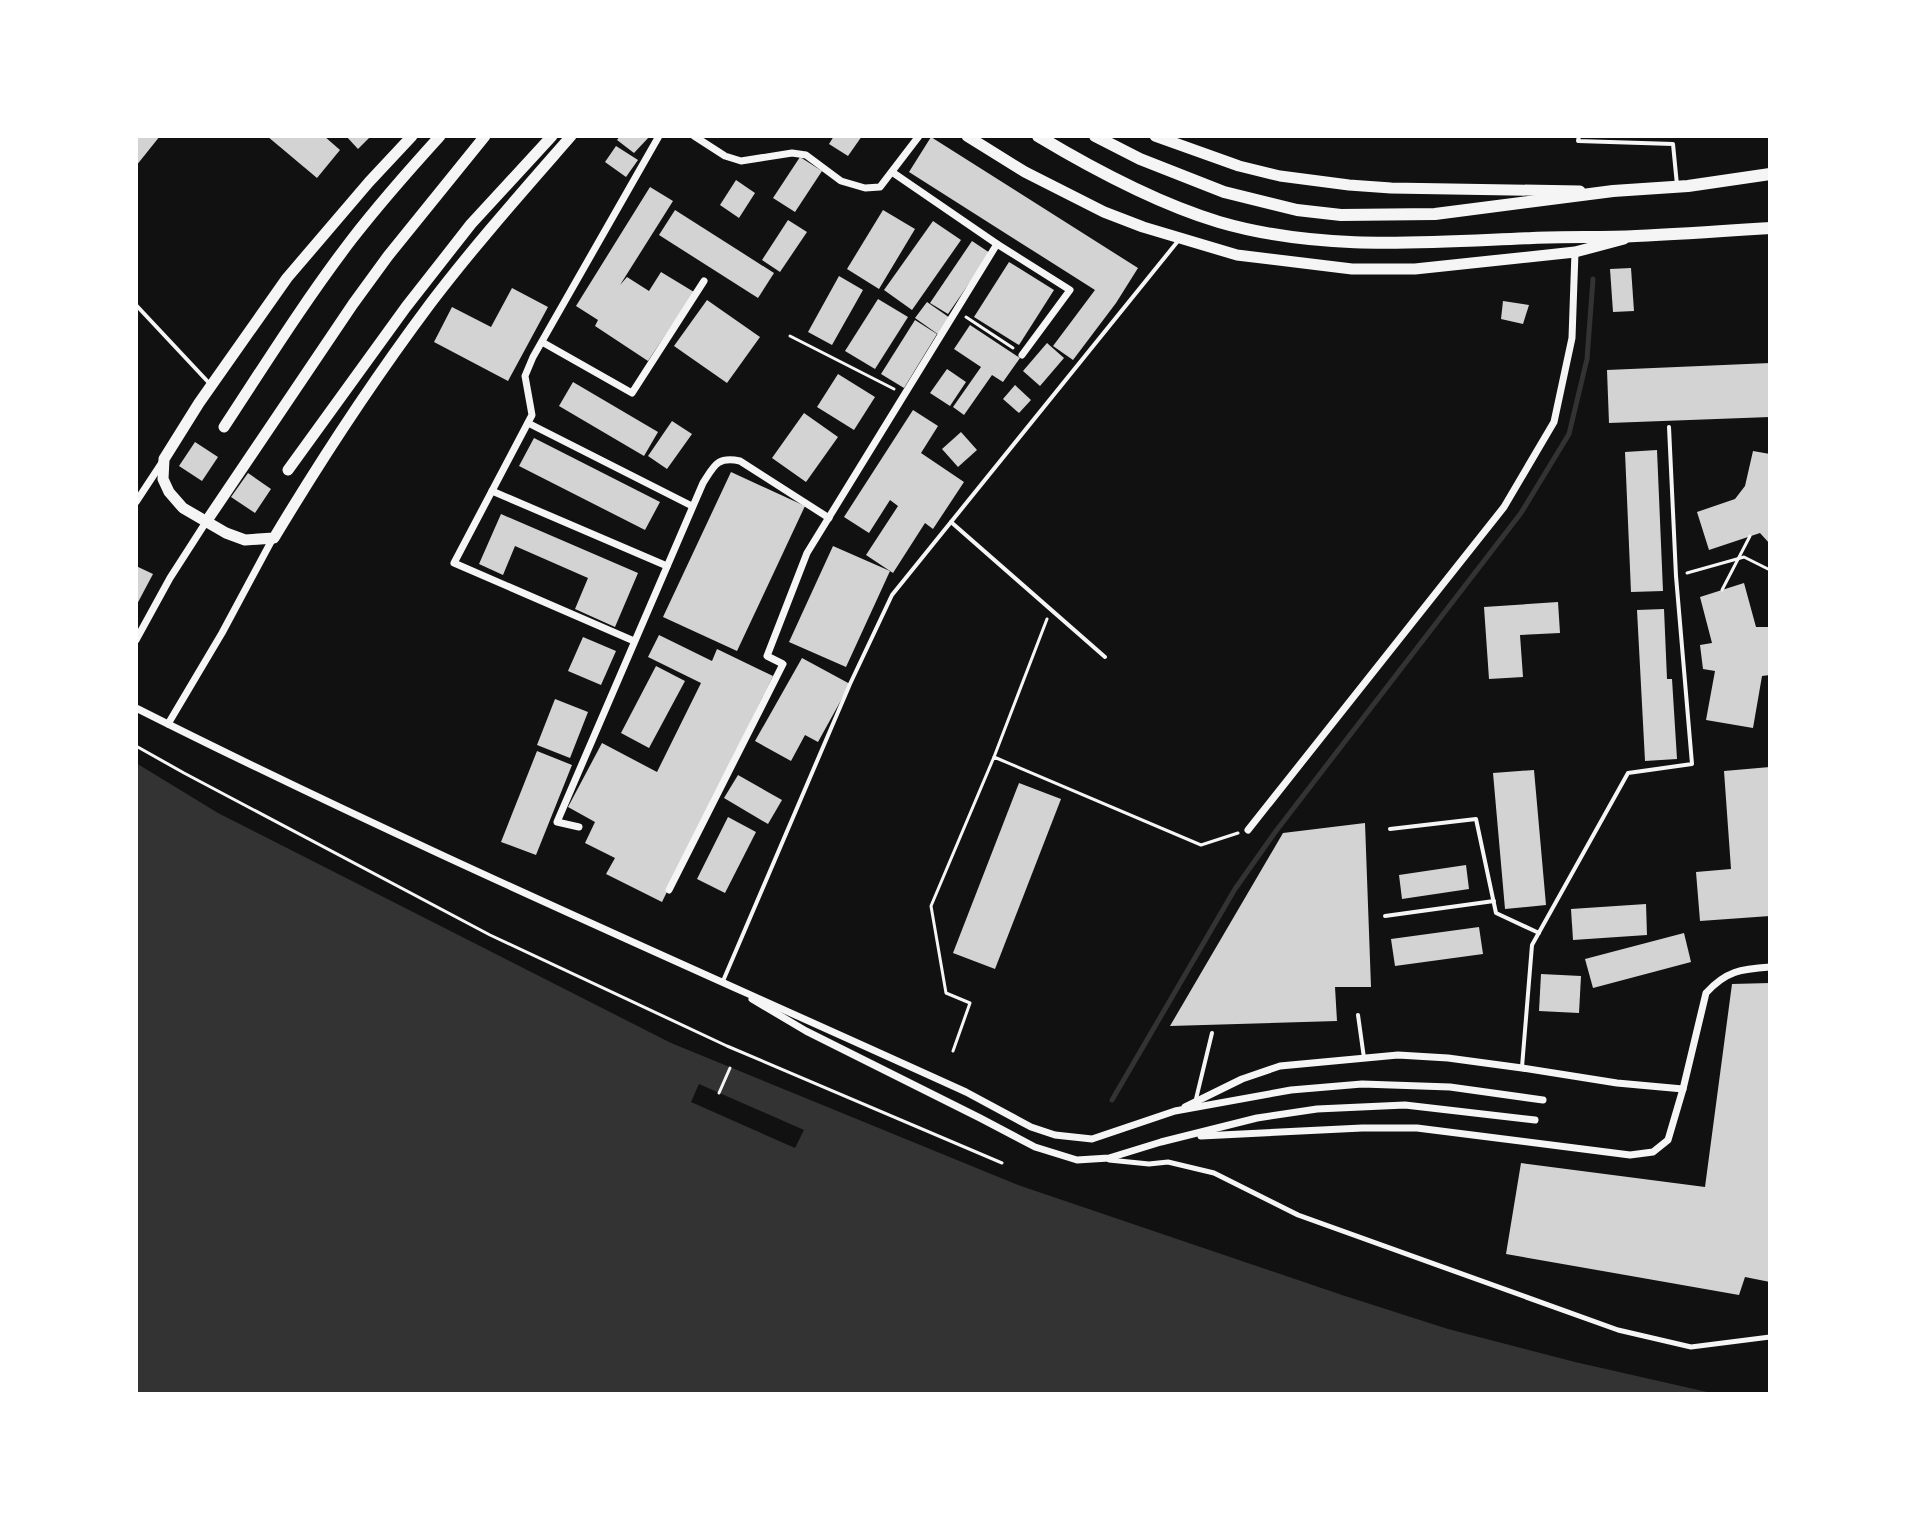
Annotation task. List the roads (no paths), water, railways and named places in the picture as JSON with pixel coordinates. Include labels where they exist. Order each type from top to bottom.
[{"type":"highway","points":[[1038,136],[1109,176],[1169,203],[1218,221],[1304,239],[1418,244],[1770,228]]},
{"type":"highway","points":[[1095,136],[1140,159],[1224,192],[1297,210],[1341,215],[1435,214],[1770,174]]},
{"type":"main road","points":[[412,136],[287,278],[164,459],[163,479],[169,492],[183,508],[226,533],[245,540],[274,538],[430,304],[520,193],[571,136]]},
{"type":"main road","points":[[224,427],[352,239],[440,136]]},
{"type":"main road","points":[[206,522],[353,304],[485,136]]},
{"type":"main road","points":[[288,470],[462,235],[552,136]]},
{"type":"main road","points":[[967,136],[1025,172],[1104,212],[1237,255],[1316,266],[1387,270],[1459,266],[1575,252],[1635,236]]},
{"type":"main road","points":[[1155,136],[1239,166],[1280,176],[1349,185],[1613,191]]},
{"type":"street","points":[[634,641],[454,563],[532,415],[525,376],[533,357],[659,136]]},
{"type":"street","points":[[694,136],[725,156],[741,161],[792,153],[806,155],[841,181],[865,188],[880,187],[919,136]]},
{"type":"street","points":[[892,172],[1070,290],[1022,355]]},
{"type":"street","points":[[669,890],[783,664],[767,656],[807,553],[997,244]]},
{"type":"street","points":[[1249,830],[1504,507],[1554,422],[1572,338],[1575,252]]},
{"type":"street","points":[[542,342],[632,393],[704,281]]},
{"type":"street","points":[[528,423],[692,506]]},
{"type":"street","points":[[579,827],[557,822],[692,506],[717,462],[728,458],[740,461],[829,518]]},
{"type":"street","points":[[136,502],[164,459]]},
{"type":"street","points":[[492,491],[667,566]]},
{"type":"street","points":[[136,640],[206,522]]},
{"type":"street","points":[[168,724],[274,538]]},
{"type":"street","points":[[136,708],[500,883],[723,981],[966,1092],[1031,1127],[1055,1135],[1092,1139],[1175,1111],[1242,1079],[1280,1066],[1398,1055],[1683,1089]]},
{"type":"street","points":[[1183,1137],[1417,1128],[1630,1155],[1653,1152],[1668,1140],[1706,993],[1729,973],[1770,967]]},
{"type":"street","points":[[723,981],[806,1031],[1035,1147],[1077,1160],[1109,1158],[1257,1118],[1317,1109],[1405,1105],[1535,1120]]},
{"type":"street","points":[[1175,1111],[1291,1090],[1362,1084],[1450,1087],[1543,1100]]},
{"type":"street","points":[[1101,1159],[1149,1164],[1168,1162],[1214,1173],[1298,1215],[1618,1330],[1691,1347],[1770,1337]]},
{"type":"lane","points":[[1579,136],[1578,141],[1673,144],[1677,187]]},
{"type":"lane","points":[[723,981],[850,684],[892,595],[1180,239]]},
{"type":"lane","points":[[136,305],[212,385]]},
{"type":"lane","points":[[1522,1068],[1532,945],[1628,773],[1692,764],[1676,576],[1669,427]]},
{"type":"lane","points":[[951,522],[1105,657]]},
{"type":"lane","points":[[1390,829],[1476,819],[1496,913],[1539,933]]},
{"type":"lane","points":[[1385,916],[1494,901]]},
{"type":"lane","points":[[1358,1015],[1364,1058]]},
{"type":"lane","points":[[1196,1101],[1212,1033]]},
{"type":"waterway","points":[[1112,1100],[1235,889],[1276,831],[1521,513],[1569,434],[1587,359],[1593,279]]}]
